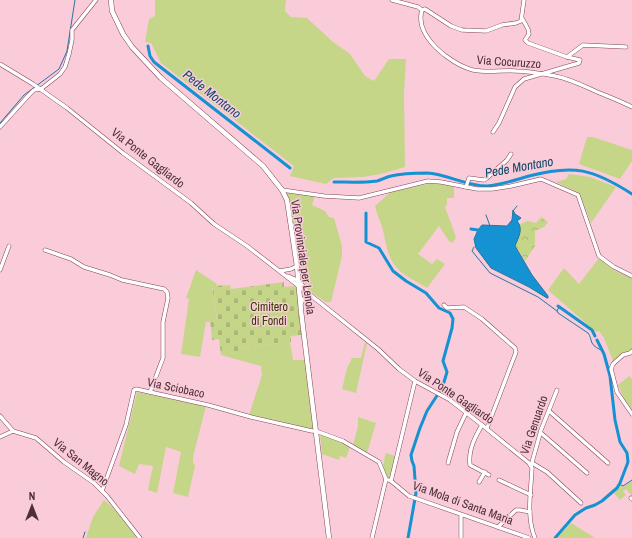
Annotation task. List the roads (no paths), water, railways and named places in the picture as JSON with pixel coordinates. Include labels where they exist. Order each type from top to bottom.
[{"type":"main road","name":"Via Provinciale per Lenola","points":[[111,0],[112,11],[123,34],[132,46],[161,78],[263,166],[282,190],[287,200],[299,281],[329,538]]},
{"type":"street","points":[[0,127],[34,90],[60,74],[65,67],[72,40],[72,30],[96,0]]},
{"type":"street","points":[[392,0],[418,7],[422,10],[427,10],[451,26],[462,30],[486,31],[502,25],[516,23],[521,21],[522,18]]},
{"type":"street","points":[[493,132],[499,123],[515,87],[524,79],[579,63],[580,60],[528,43],[525,40],[529,34],[522,18],[524,0]]},
{"type":"street","name":"Via Cocuruzzo","points":[[422,10],[421,23],[428,38],[445,55],[472,70],[517,71],[555,76],[577,82],[632,107]]},
{"type":"street","points":[[567,57],[583,45],[626,47]]},
{"type":"street","name":"Via Ponte Gagliardo","points":[[0,64],[39,88],[191,203],[214,224],[247,246],[378,349],[415,381],[440,394],[487,428],[531,464],[547,472],[581,503]]},
{"type":"street","points":[[467,186],[469,178],[484,180],[511,154]]},
{"type":"street","points":[[282,190],[324,196],[359,198],[428,181],[467,186],[478,189],[492,189],[541,179],[578,195],[600,256],[614,267],[632,276]]},
{"type":"street","points":[[0,270],[10,246]]},
{"type":"street","points":[[45,250],[71,259],[84,267],[122,280],[159,287],[167,292],[168,298],[162,334],[164,347],[163,358],[150,392]]},
{"type":"street","points":[[280,272],[297,266]]},
{"type":"street","name":"Via Ponte Gagliardo","points":[[280,272],[299,281],[312,297]]},
{"type":"street","points":[[301,305],[303,299],[312,297]]},
{"type":"street","points":[[444,305],[447,308],[464,306],[500,334],[515,348],[516,352],[487,428]]},
{"type":"street","points":[[632,351],[623,355],[613,364],[611,369],[617,392],[632,414]]},
{"type":"street","points":[[392,481],[415,381]]},
{"type":"street","name":"Via Sciobaco","points":[[102,491],[126,424],[134,390],[136,389],[208,405],[312,432],[316,431]]},
{"type":"street","name":"Via Genuardo","points":[[531,464],[557,390]]},
{"type":"street","points":[[549,411],[608,463]]},
{"type":"street","points":[[448,463],[457,432],[466,413]]},
{"type":"street","points":[[0,416],[13,431],[0,437]]},
{"type":"street","points":[[482,425],[472,445],[469,458],[470,464],[489,475]]},
{"type":"street","name":"Via San Magno","points":[[13,431],[36,438],[64,462],[94,483],[140,538]]},
{"type":"street","points":[[316,431],[343,441],[379,462],[386,479],[372,538]]},
{"type":"street","points":[[541,433],[587,473]]},
{"type":"street","points":[[531,464],[530,512],[535,538]]},
{"type":"street","points":[[479,482],[485,472]]},
{"type":"street","name":"Via Mola di Santa Maria","points":[[386,479],[392,481],[409,496],[529,538]]},
{"type":"street","points":[[499,480],[531,495]]},
{"type":"street","points":[[498,527],[516,510],[530,512]]},
{"type":"street","points":[[460,538],[461,515]]},
{"type":"water","points":[[513,210],[515,214],[521,218],[517,221],[520,230],[515,246],[548,298],[491,268],[476,248],[474,239],[482,225],[507,226],[512,220]]},
{"type":"waterway","points":[[0,123],[24,95],[59,69],[67,51],[75,0]]},
{"type":"waterway","name":"Pede Montano","points":[[148,46],[150,56],[154,62],[290,168]]},
{"type":"waterway","name":"Pede Montano","points":[[334,182],[372,182],[400,174],[427,173],[442,175],[472,184],[487,186],[545,172],[571,170],[594,174],[632,194]]},
{"type":"waterway","points":[[513,211],[517,206]]},
{"type":"waterway","points":[[366,213],[366,242],[379,248],[393,271],[426,293],[439,308],[450,313],[453,319],[443,361],[447,372],[444,382],[427,411],[411,455],[414,466],[416,493],[408,538]]},
{"type":"waterway","points":[[486,215],[490,226]]},
{"type":"waterway","points":[[471,229],[478,230]]},
{"type":"waterway","points":[[474,247],[472,251],[490,273],[538,297],[557,311]]},
{"type":"waterway","points":[[558,306],[592,330],[595,336]]},
{"type":"waterway","points":[[559,307],[557,311],[558,313],[588,333],[592,343],[603,351]]},
{"type":"waterway","points":[[555,538],[575,515],[602,501],[617,488],[628,462],[627,453],[620,442],[615,420],[610,376],[604,354],[597,340]]},
{"type":"waterway","points":[[619,484],[623,486],[632,480]]},
{"type":"waterway","points":[[83,538],[85,532]]},
{"type":"park label","name":"Cimitero di Fondi","points":[[269,314]]}]
